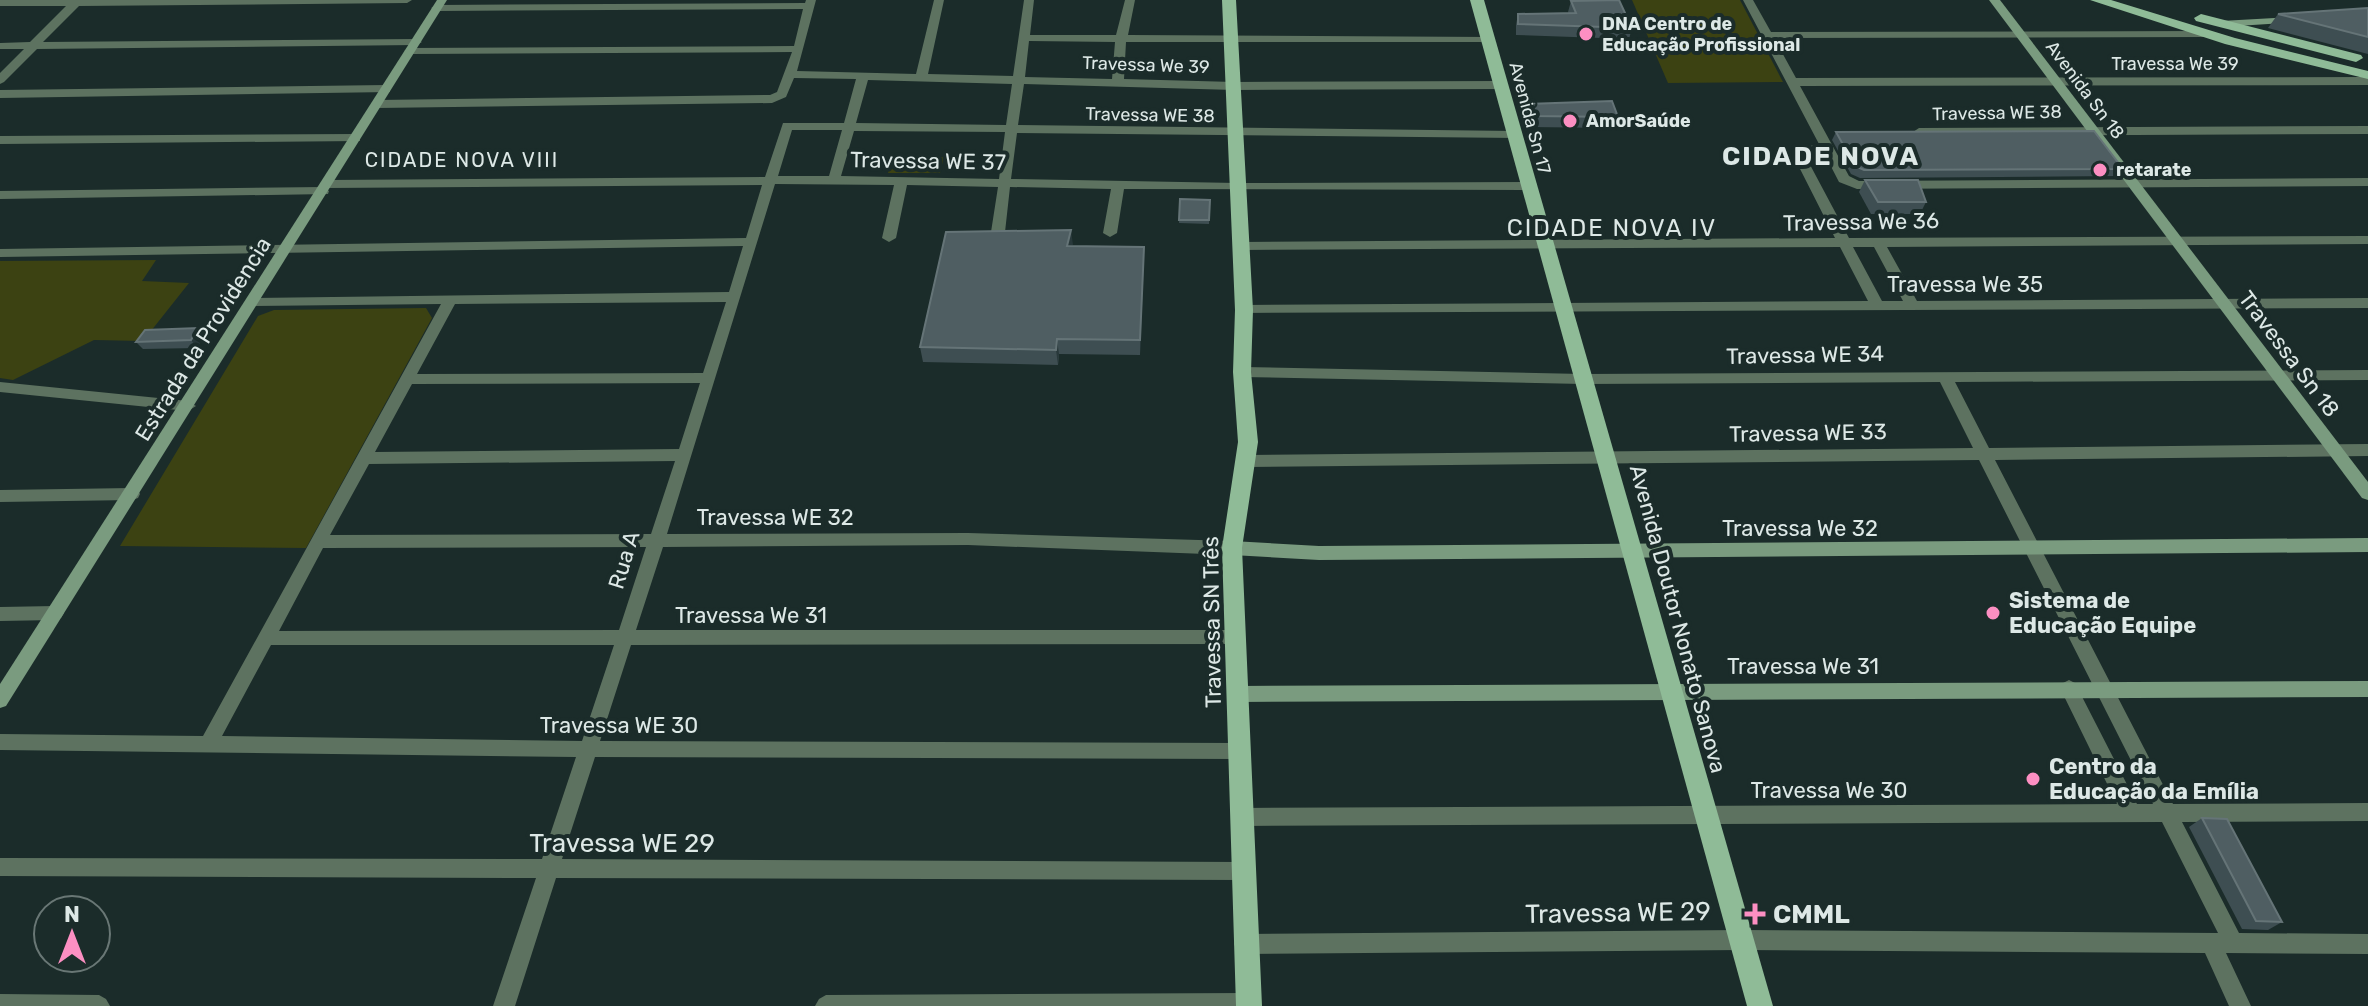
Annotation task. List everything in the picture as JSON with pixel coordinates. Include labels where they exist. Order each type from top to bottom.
[{"type":"main road","name":"Travessa SN Três","points":[[1229,0],[1248,461],[1232,548],[1244,944],[1249,1004]]},
{"type":"main road","name":"Avenida Sn 17","points":[[1477,0],[1546,245]]},
{"type":"main road","name":"Avenida Sn 18","points":[[1994,0],[2176,240]]},
{"type":"main road","points":[[2097,0],[2206,34],[2368,75]]},
{"type":"main road","points":[[2142,0],[2221,24],[2368,61]]},
{"type":"main road","name":"Estrada da Providencia","points":[[0,700],[439,4]]},
{"type":"main road","points":[[2221,24],[2310,20]]},
{"type":"main road","name":"Travessa Sn 18","points":[[2176,240],[2368,494]]},
{"type":"main road","name":"Avenida Doutor Nonato Sanova","points":[[1546,245],[1760,1006]]},
{"type":"main road","name":"Travessa We 32","points":[[1232,548],[1319,553],[2368,545]]},
{"type":"main road","name":"Travessa We 31","points":[[1238,694],[2368,689]]},
{"type":"street","points":[[0,3],[407,0]]},
{"type":"street","points":[[921,77],[939,0]]},
{"type":"street","points":[[998,232],[1029,0]]},
{"type":"street","points":[[1118,82],[1122,38],[1130,0]]},
{"type":"street","points":[[1748,0],[1844,179],[1865,186],[2368,182]]},
{"type":"street","points":[[0,80],[77,1]]},
{"type":"street","points":[[377,104],[779,97],[799,49],[810,3],[439,4]]},
{"type":"street","points":[[1766,35],[2206,34]]},
{"type":"street","points":[[1025,38],[1487,39]]},
{"type":"street","points":[[0,46],[799,49]]},
{"type":"street","name":"Travessa We 39","points":[[790,74],[1234,86],[1501,85]]},
{"type":"street","points":[[834,180],[863,75]]},
{"type":"street","name":"Travessa We 39","points":[[1791,82],[2368,81]]},
{"type":"street","points":[[0,94],[386,89]]},
{"type":"street","name":"Travessa WE 38","points":[[787,126],[1236,134],[1514,135]]},
{"type":"street","name":"Rua A","points":[[504,1006],[685,455],[787,126]]},
{"type":"street","name":"Travessa WE 38","points":[[1910,132],[2368,130]]},
{"type":"street","points":[[1818,133],[1833,133]]},
{"type":"street","points":[[0,140],[356,138]]},
{"type":"street","points":[[1825,147],[1809,149],[1801,157],[1877,306]]},
{"type":"street","name":"Travessa WE 37","points":[[0,195],[770,180],[1005,181],[1237,187],[1528,186]]},
{"type":"street","points":[[889,238],[901,181]]},
{"type":"street","points":[[1110,233],[1118,185]]},
{"type":"street","points":[[2176,240],[2368,240]]},
{"type":"street","name":"Travessa We 36","points":[[1546,245],[2176,240]]},
{"type":"street","points":[[0,253],[749,242]]},
{"type":"street","points":[[1879,244],[1913,307]]},
{"type":"street","points":[[1240,246],[1546,245]]},
{"type":"street","points":[[254,301],[733,297]]},
{"type":"street","points":[[208,745],[450,300]]},
{"type":"street","name":"Travessa We 35","points":[[1563,308],[2368,303]]},
{"type":"street","points":[[1244,310],[1563,308]]},
{"type":"street","name":"Travessa WE 34","points":[[1242,372],[1583,379],[2368,375]]},
{"type":"street","points":[[1944,376],[2029,549],[2168,814],[2222,942],[2240,1006]]},
{"type":"street","points":[[407,379],[709,378]]},
{"type":"street","points":[[0,387],[188,406]]},
{"type":"street","name":"Travessa WE 33","points":[[1248,461],[2368,450]]},
{"type":"street","points":[[364,458],[685,455]]},
{"type":"street","points":[[0,496],[132,494]]},
{"type":"street","name":"Travessa WE 32","points":[[318,542],[968,539],[1232,548]]},
{"type":"street","points":[[0,614],[55,613]]},
{"type":"street","name":"Travessa We 31","points":[[266,638],[1235,637]]},
{"type":"street","points":[[2069,688],[2132,814]]},
{"type":"street","name":"Travessa WE 30","points":[[0,742],[587,749],[1238,751]]},
{"type":"street","name":"Travessa We 30","points":[[1241,817],[2368,812]]},
{"type":"street","name":"Travessa WE 29","points":[[0,867],[1243,871]]},
{"type":"street","name":"Travessa WE 29","points":[[1244,944],[1742,940],[2222,942]]},
{"type":"street","points":[[2222,942],[2368,944]]},
{"type":"street","points":[[826,1006],[1249,1004]]},
{"type":"street","points":[[0,1005],[99,1006]]},
{"type":"green space","points":[[1632,0],[1740,0],[1783,82],[1668,83]]},
{"type":"green space","points":[[892,157],[944,157],[940,173],[888,173]]},
{"type":"green space","points":[[156,260],[142,281],[189,283],[143,341],[94,340],[13,380],[0,378],[0,261]]},
{"type":"green space","points":[[426,308],[432,318],[306,548],[120,546],[258,316],[274,310]]},
{"type":"building","points":[[1619,0],[1632,28],[1518,24],[1518,14],[1576,13],[1571,1]]},
{"type":"building","points":[[2368,8],[2368,37],[2278,14]]},
{"type":"building","points":[[1612,101],[1618,117],[1532,116],[1528,104]]},
{"type":"building","points":[[2094,131],[2123,169],[1864,170],[1855,166],[1836,132]]},
{"type":"building","points":[[1865,180],[1918,180],[1926,202],[1878,202]]},
{"type":"building","points":[[1180,199],[1210,200],[1209,220],[1179,220]]},
{"type":"building","points":[[1071,230],[1067,246],[1144,247],[1140,340],[1057,339],[1056,350],[920,347],[946,232]]},
{"type":"building","points":[[198,328],[191,340],[136,342],[145,330]]},
{"type":"building","points":[[2202,818],[2227,819],[2282,922],[2256,921]]},
{"type":"place","name":"DNA Centro de Educação Profissional","points":[[1586,34]]},
{"type":"place","name":"AmorSaúde","points":[[1570,121]]},
{"type":"place","name":"retarate","points":[[2100,170]]},
{"type":"place","name":"Sistema de Educação Equipe","points":[[1993,613]]},
{"type":"place","name":"Centro da Educação da Emília","points":[[2033,779]]},
{"type":"place","name":"CMML","points":[[1755,914]]},
{"type":"district","name":"CIDADE NOVA","points":[[1821,156]]},
{"type":"district","name":"CIDADE NOVA VIII","points":[[462,160]]},
{"type":"district","name":"CIDADE NOVA IV","points":[[1612,228]]}]
